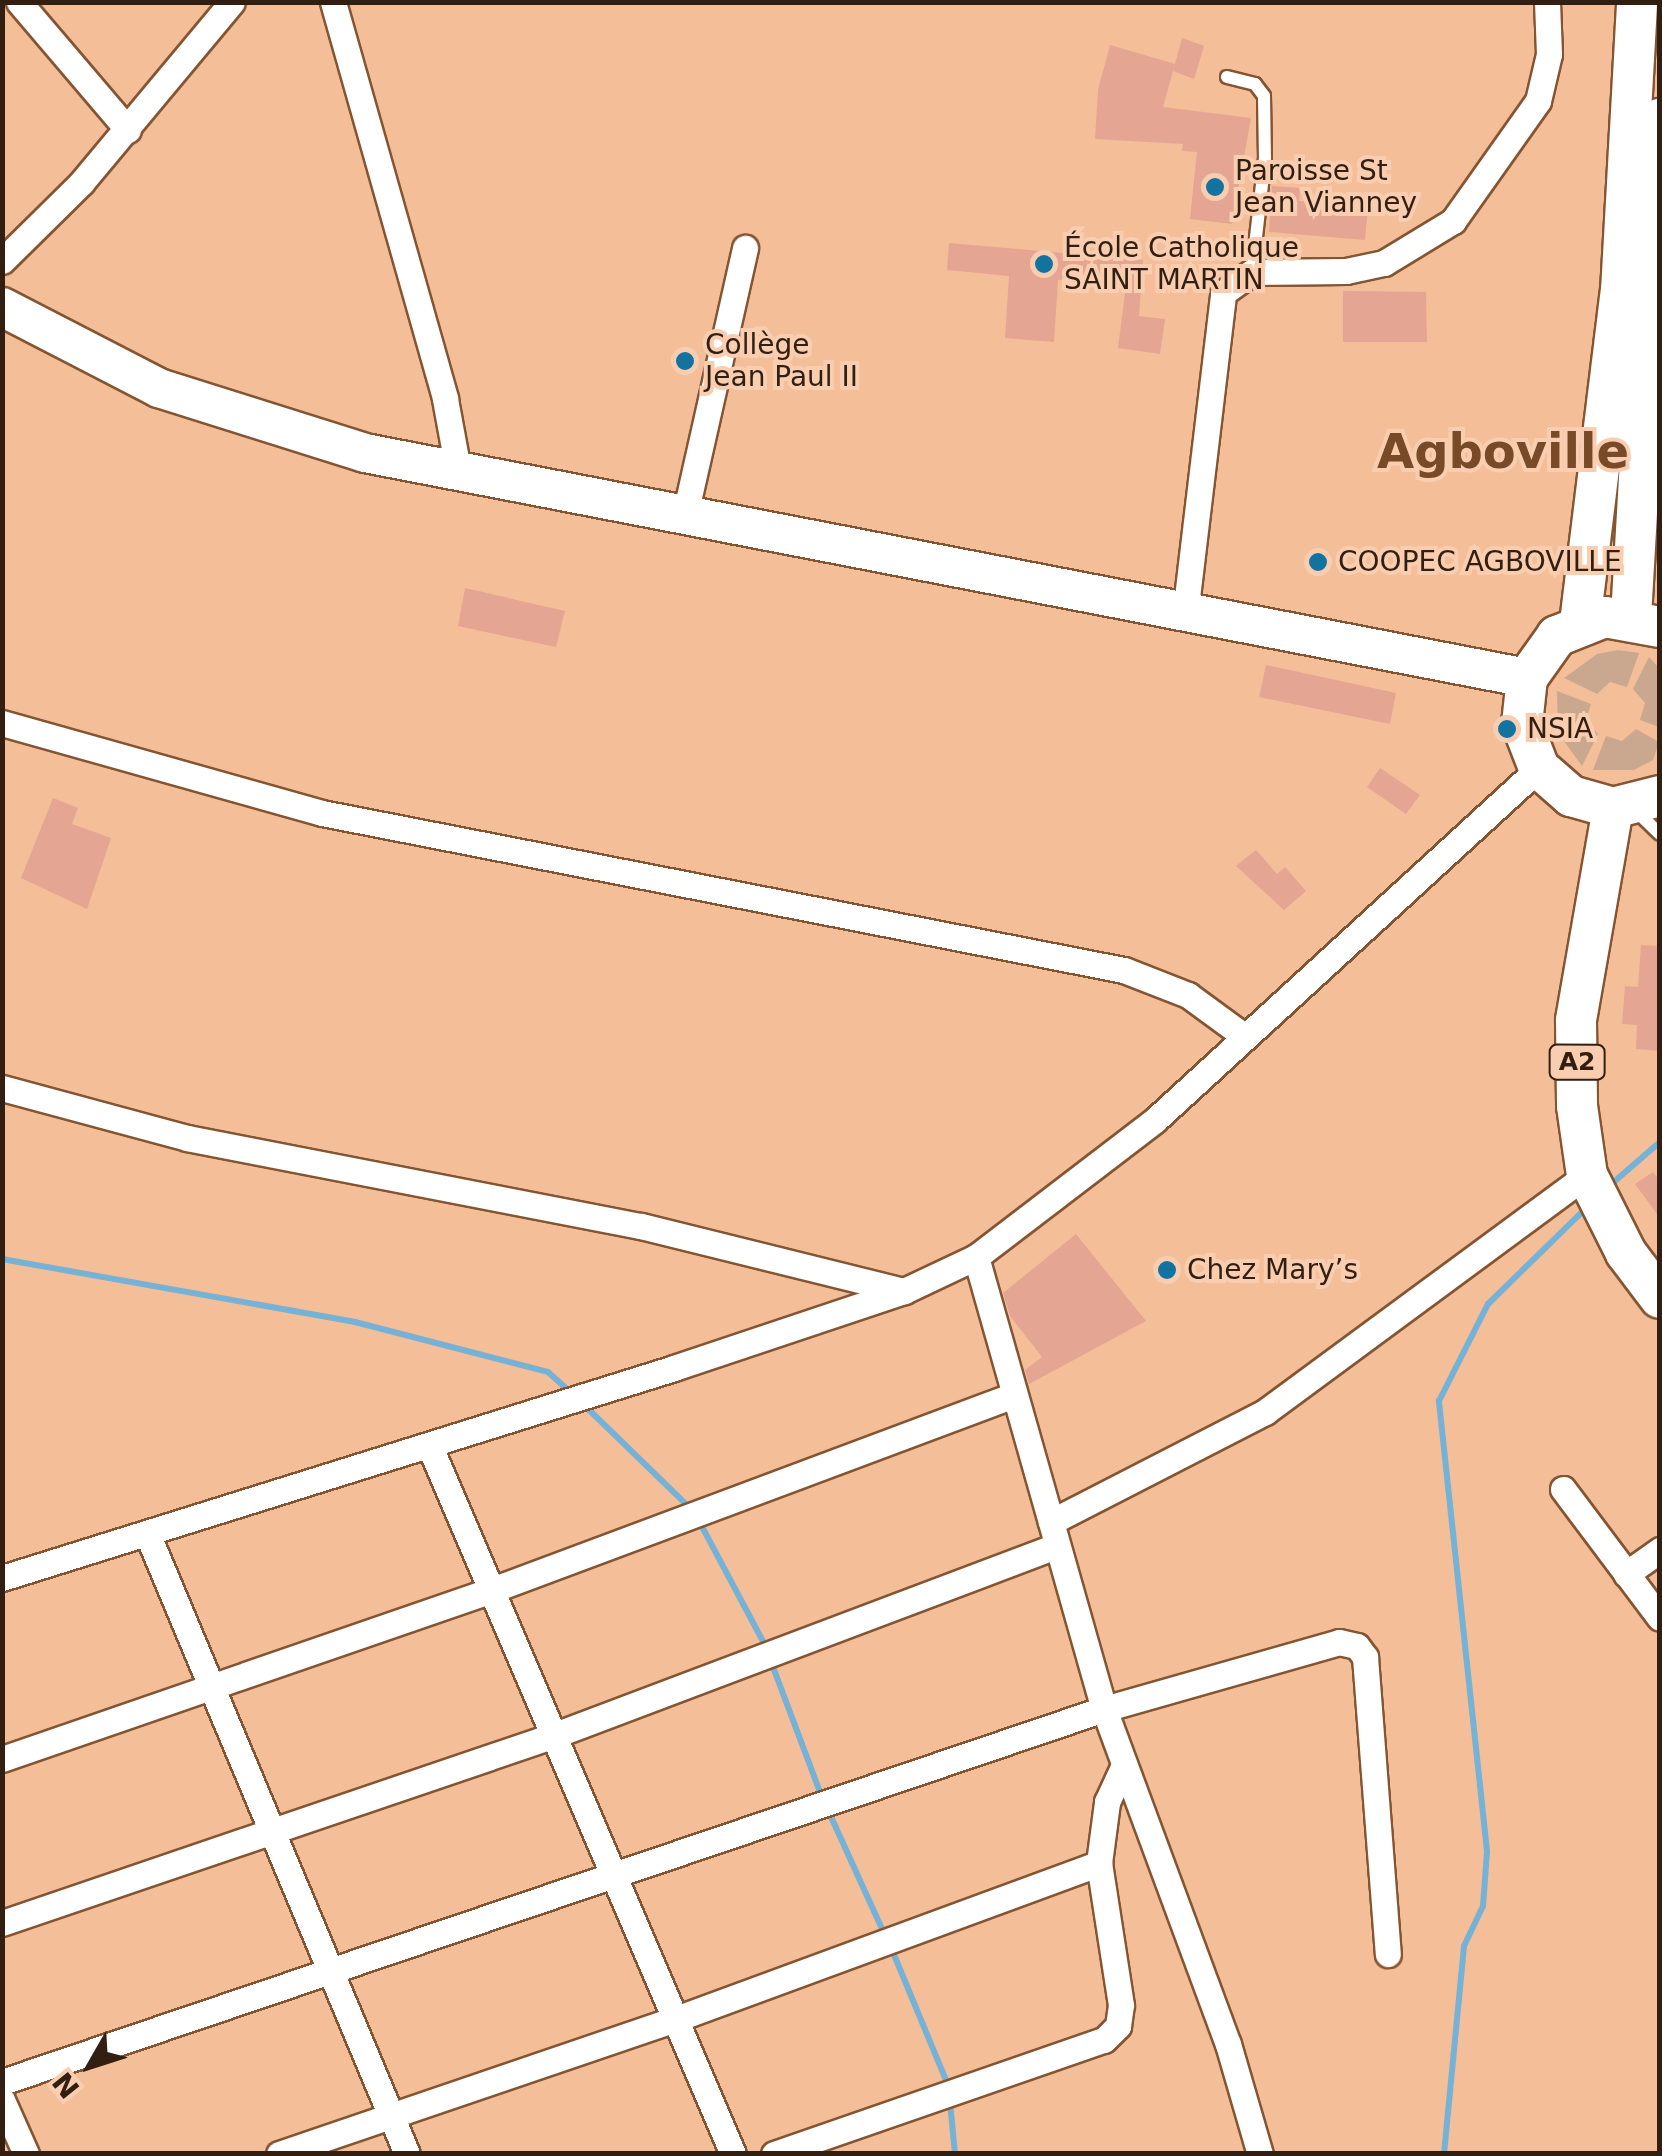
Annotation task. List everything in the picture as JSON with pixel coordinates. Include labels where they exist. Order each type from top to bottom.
[{"type":"main road","points":[[1580,623],[1620,292],[1637,2]]},
{"type":"main road","points":[[1634,803],[1571,796],[1539,768],[1522,724],[1527,678],[1539,655],[1580,623],[1645,622],[1660,119]]},
{"type":"main road","points":[[2,307],[67,346],[248,421],[684,519],[1527,678]]},
{"type":"main road","name":"A2","points":[[1634,803],[1576,1021],[1587,1175],[1626,1252],[1660,1298]]},
{"type":"street","points":[[18,2],[128,130]]},
{"type":"street","points":[[2,261],[128,130],[232,2]]},
{"type":"street","points":[[333,2],[446,400],[458,470]]},
{"type":"street","points":[[1185,614],[1218,308],[1223,293],[1252,272],[1346,271],[1384,263],[1453,221],[1538,101],[1549,54],[1547,2]]},
{"type":"street","points":[[684,519],[745,248]]},
{"type":"street","points":[[2,723],[322,813],[1124,970],[1188,995],[1244,1036]]},
{"type":"street","points":[[2,1578],[430,1446],[904,1291],[976,1257],[1155,1120],[1539,768]]},
{"type":"street","points":[[2,1088],[188,1138],[641,1226],[904,1291]]},
{"type":"street","points":[[2,1922],[555,1735],[1053,1534],[1265,1412],[1587,1175]]},
{"type":"street","points":[[976,1257],[1104,1708],[1228,2044],[1260,2154]]},
{"type":"street","points":[[2,1759],[492,1590],[1014,1395]]},
{"type":"street","points":[[430,1446],[733,2154]]},
{"type":"street","points":[[1563,1490],[1660,1618]]},
{"type":"street","points":[[147,1533],[407,2154]]},
{"type":"street","points":[[1626,1574],[1660,1550]]},
{"type":"street","points":[[2,2082],[616,1877],[1104,1708],[1339,1642],[1357,1646],[1365,1658],[1388,1954]]},
{"type":"street","points":[[774,2154],[1104,2040],[1118,2026],[1121,2005],[1099,1863],[1107,1802],[1124,1765]]},
{"type":"street","points":[[279,2154],[389,2112],[676,2019],[1099,1863]]},
{"type":"street","points":[[2,2100],[26,2154]]},
{"type":"lane","points":[[1226,77],[1256,84],[1264,96],[1266,158],[1252,272]]},
{"type":"lane","points":[[1634,803],[1660,834]]},
{"type":"shaded area","points":[[1618,650],[1639,653],[1627,687],[1610,682],[1597,694],[1564,678],[1597,654]]},
{"type":"shaded area","points":[[1649,657],[1659,668],[1659,727],[1640,720],[1645,703],[1633,689]]},
{"type":"shaded area","points":[[1557,691],[1591,704],[1586,720],[1598,734],[1582,766],[1558,733]]},
{"type":"shaded area","points":[[1636,729],[1659,742],[1653,760],[1634,770],[1593,770],[1606,736],[1622,741]]},
{"type":"building","points":[[1182,38],[1204,46],[1194,79],[1173,71]]},
{"type":"building","points":[[1110,45],[1175,64],[1163,107],[1251,118],[1232,224],[1190,219],[1197,152],[1182,151],[1183,144],[1095,139],[1098,90]]},
{"type":"building","points":[[1272,186],[1300,188],[1299,201],[1368,207],[1365,240],[1269,232]]},
{"type":"building","points":[[949,243],[1143,260],[1139,316],[1165,319],[1160,354],[1118,348],[1126,286],[1058,280],[1054,342],[1005,338],[1009,276],[947,270]]},
{"type":"building","points":[[1343,291],[1426,292],[1427,342],[1343,342]]},
{"type":"building","points":[[465,588],[565,611],[556,647],[458,626]]},
{"type":"building","points":[[1266,665],[1396,693],[1390,724],[1259,697]]},
{"type":"building","points":[[1380,768],[1420,795],[1406,814],[1367,787]]},
{"type":"building","points":[[53,798],[78,808],[72,824],[111,838],[87,909],[21,878]]},
{"type":"building","points":[[1256,850],[1277,874],[1285,867],[1306,891],[1284,910],[1236,866]]},
{"type":"building","points":[[1641,945],[1660,946],[1660,1051],[1636,1049],[1637,1025],[1622,1024],[1625,986],[1638,987]]},
{"type":"building","points":[[1653,1172],[1660,1181],[1660,1218],[1635,1184]]},
{"type":"building","points":[[1076,1234],[1146,1321],[1029,1384],[1025,1370],[1042,1357],[1010,1316],[1003,1293]]},
{"type":"waterway","points":[[1608,1187],[1660,1142]]},
{"type":"waterway","points":[[1444,2154],[1464,1946],[1483,1906],[1487,1851],[1439,1401],[1488,1304],[1588,1206]]},
{"type":"waterway","points":[[2,1259],[355,1322],[548,1372],[571,1393]]},
{"type":"waterway","points":[[584,1405],[693,1511]]},
{"type":"waterway","points":[[699,1521],[766,1647]]},
{"type":"waterway","points":[[770,1659],[822,1797]]},
{"type":"waterway","points":[[827,1808],[884,1933]]},
{"type":"waterway","points":[[890,1945],[948,2085]]},
{"type":"waterway","points":[[950,2102],[955,2154]]},
{"type":"place","name":"Paroisse St Jean Vianney","points":[[1215,187]]},
{"type":"place","name":"École Catholique SAINT MARTIN","points":[[1044,264]]},
{"type":"place","name":"Collège Jean Paul II","points":[[685,361]]},
{"type":"place","name":"COOPEC AGBOVILLE","points":[[1318,562]]},
{"type":"place","name":"NSIA","points":[[1507,729]]},
{"type":"place","name":"Chez Mary’s","points":[[1167,1270]]},
{"type":"district","name":"Agboville","points":[[1503,452]]}]
